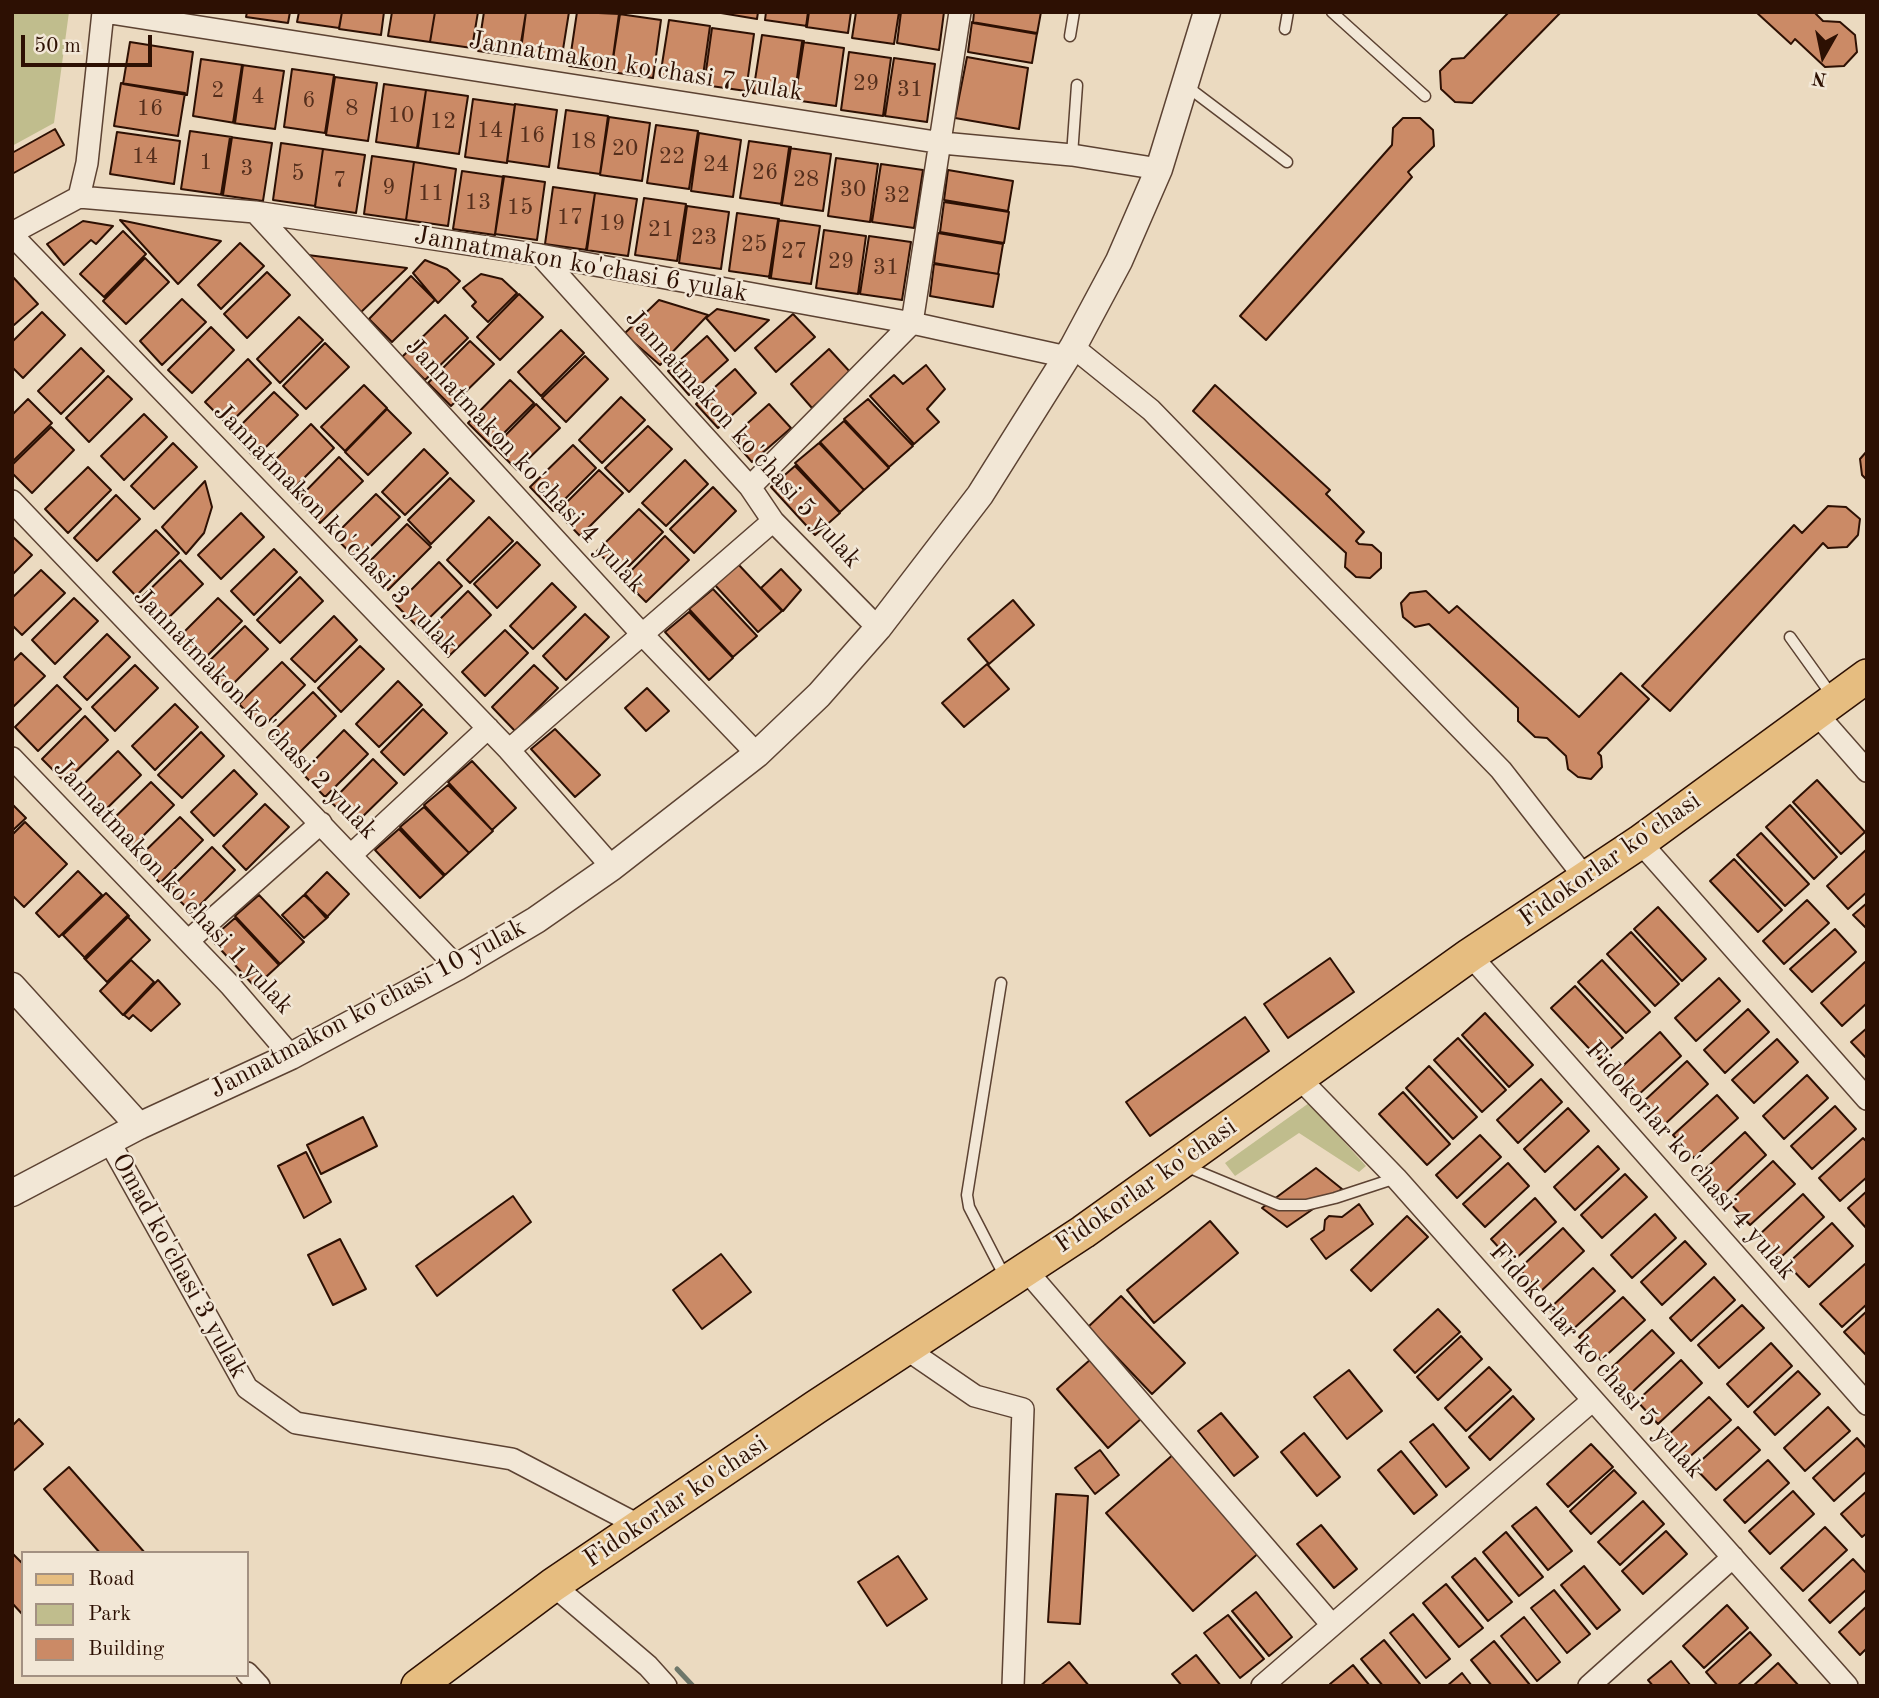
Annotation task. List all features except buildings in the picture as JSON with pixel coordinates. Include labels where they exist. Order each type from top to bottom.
[{"type":"main road","name":"Fidokorlar ko'chasi","points":[[418,1686],[553,1585],[905,1348],[1017,1276],[1470,955],[1640,842],[1867,676]]},
{"type":"street","name":"Jannatmakon ko'chasi 7 yulak","points":[[104,12],[942,143],[1072,155],[1159,169]]},
{"type":"street","points":[[12,234],[79,197],[87,163],[104,12]]},
{"type":"street","points":[[750,487],[912,323],[942,143],[960,12]]},
{"type":"street","name":"Jannatmakon ko'chasi 10 yulak","points":[[12,1193],[139,1126],[291,1056],[457,967],[536,920],[612,867],[757,754],[819,695],[878,628],[980,495],[1070,353],[1119,261],[1159,169],[1207,12]]},
{"type":"street","name":"Jannatmakon ko'chasi 6 yulak","points":[[79,197],[255,212],[540,255],[1070,353]]},
{"type":"street","name":"Jannatmakon ko'chasi 4 yulak","points":[[255,212],[641,633],[757,754]]},
{"type":"street","name":"Jannatmakon ko'chasi 3 yulak","points":[[12,234],[509,750],[612,867]]},
{"type":"street","name":"Jannatmakon ko'chasi 5 yulak","points":[[540,255],[750,487],[773,520],[878,628]]},
{"type":"street","points":[[1070,353],[1151,410],[1500,770],[1586,879]]},
{"type":"street","name":"Jannatmakon ko'chasi 2 yulak","points":[[12,501],[457,967]]},
{"type":"street","points":[[509,750],[773,520]]},
{"type":"street","points":[[1825,706],[1867,771]]},
{"type":"street","points":[[351,855],[488,728]]},
{"type":"street","name":"Jannatmakon ko'chasi 1 yulak","points":[[12,758],[230,985],[291,1056]]},
{"type":"street","points":[[188,941],[321,823]]},
{"type":"street","points":[[1640,842],[1867,1099]]},
{"type":"street","name":"Fidokorlar ko'chasi 4 yulak","points":[[1470,955],[1867,1404]]},
{"type":"street","name":"Omad ko'chasi 3 yulak","points":[[12,986],[139,1126]]},
{"type":"street","name":"Fidokorlar ko'chasi 5 yulak","points":[[1298,1078],[1396,1178],[1847,1686]]},
{"type":"street","name":"Omad ko'chasi 3 yulak","points":[[109,1141],[247,1388],[296,1423],[512,1459],[640,1526]]},
{"type":"street","points":[[1017,1276],[1332,1625]]},
{"type":"street","points":[[905,1348],[975,1396],[1023,1409],[1013,1686]]},
{"type":"street","points":[[1262,1686],[1593,1400]]},
{"type":"street","points":[[1589,1686],[1733,1557]]},
{"type":"street","points":[[553,1585],[648,1666],[666,1686]]},
{"type":"lane","points":[[1070,36],[1074,12]]},
{"type":"lane","points":[[1285,29],[1288,12]]},
{"type":"lane","points":[[1332,12],[1425,96]]},
{"type":"lane","points":[[1072,155],[1077,85]]},
{"type":"lane","points":[[1185,85],[1287,162]]},
{"type":"lane","points":[[1790,637],[1825,706]]},
{"type":"lane","points":[[1001,983],[967,1195],[969,1208],[1017,1276]]},
{"type":"lane","points":[[1179,1163],[1279,1205],[1316,1203],[1396,1178]]},
{"type":"green space","points":[[12,12],[69,12],[54,123],[12,146]]},
{"type":"green space","points":[[1309,1103],[1366,1166],[1359,1172],[1299,1133],[1235,1176],[1225,1163]]},
{"type":"waterway","points":[[677,1669],[693,1686]]}]
